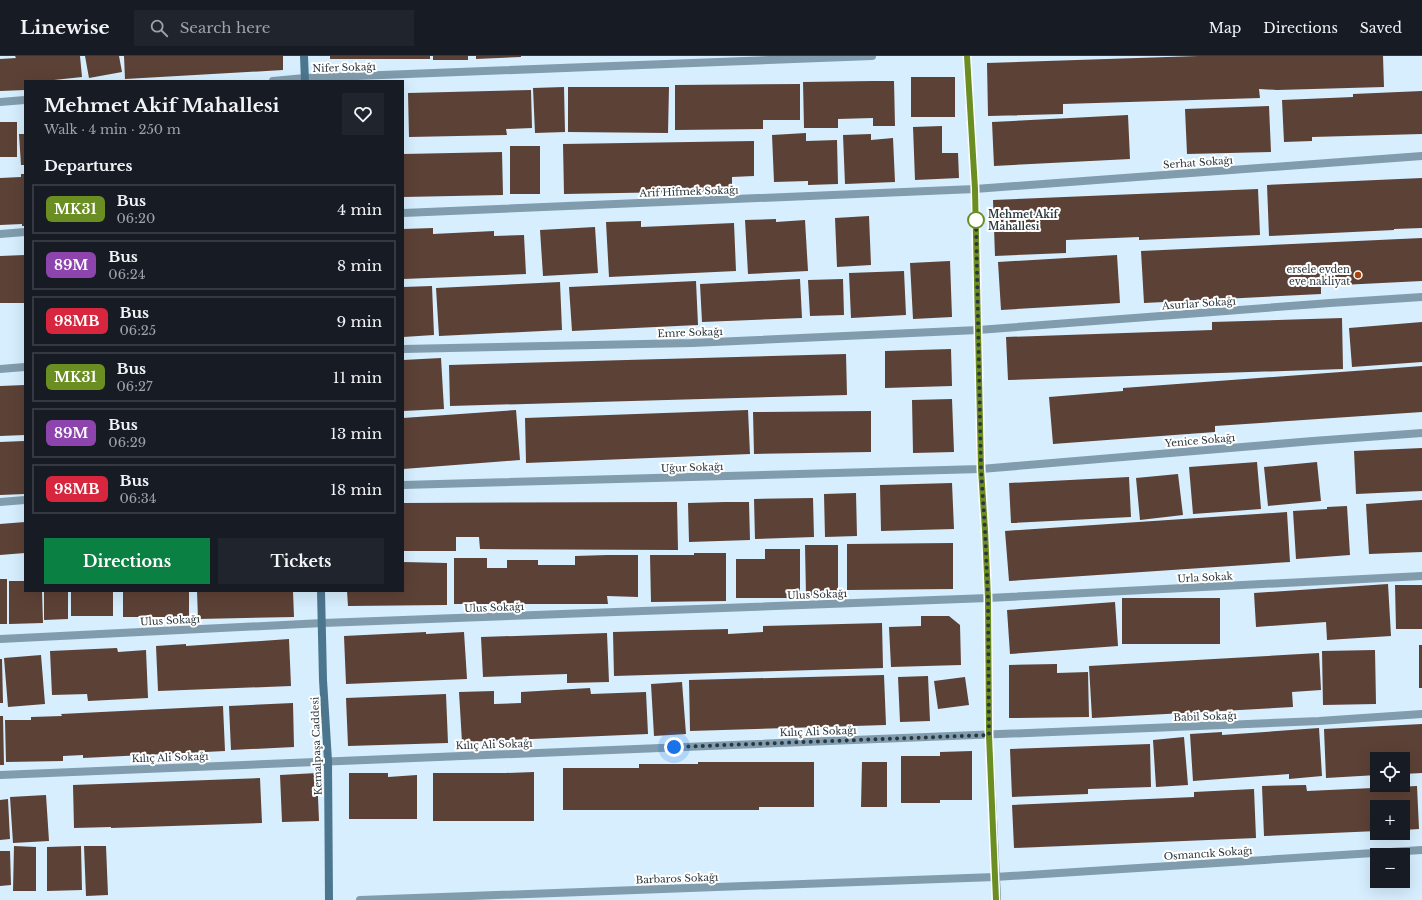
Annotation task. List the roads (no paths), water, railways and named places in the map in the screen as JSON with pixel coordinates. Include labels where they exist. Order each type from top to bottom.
[{"type":"main road","points":[[304,56],[305,80]]},
{"type":"main road","points":[[967,56],[975,189],[981,469],[988,598],[989,735],[996,900]]},
{"type":"main road","name":"Kemalpaşa Caddesi","points":[[321,592],[323,623],[323,680],[328,761],[329,900]]},
{"type":"street","name":"Nifer Sokağı","points":[[305,80],[872,56]]},
{"type":"street","points":[[0,102],[24,100]]},
{"type":"street","name":"Serhat Sokağı","points":[[975,189],[1422,156]]},
{"type":"street","name":"Arif Hifmek Sokağı","points":[[404,213],[975,189]]},
{"type":"street","points":[[0,234],[24,232]]},
{"type":"street","name":"Asurlar Sokağı","points":[[978,330],[1422,297]]},
{"type":"street","name":"Emre Sokağı","points":[[404,349],[692,343],[978,330]]},
{"type":"street","points":[[0,369],[24,367]]},
{"type":"street","name":"Yenice Sokağı","points":[[981,469],[1313,440],[1422,434]]},
{"type":"street","name":"Uğur Sokağı","points":[[404,485],[981,469]]},
{"type":"street","points":[[0,502],[24,500]]},
{"type":"street","name":"Urla Sokak","points":[[988,598],[1422,576]]},
{"type":"street","name":"Ulus Sokağı","points":[[0,639],[323,623],[988,598]]},
{"type":"street","name":"Babil Sokağı","points":[[989,735],[1319,721],[1422,714]]},
{"type":"street","name":"Kılıç Ali Sokağı","points":[[0,775],[989,735]]},
{"type":"street","name":"Osmancık Sokağı","points":[[995,877],[1422,850]]},
{"type":"street","name":"Barbaros Sokağı","points":[[360,900],[995,877]]},
{"type":"place","name":"Mehmet Akif Mahallesi","points":[[976,220]]},
{"type":"place","name":"ersele evden eve nakliyat","points":[[1358,275]]}]
